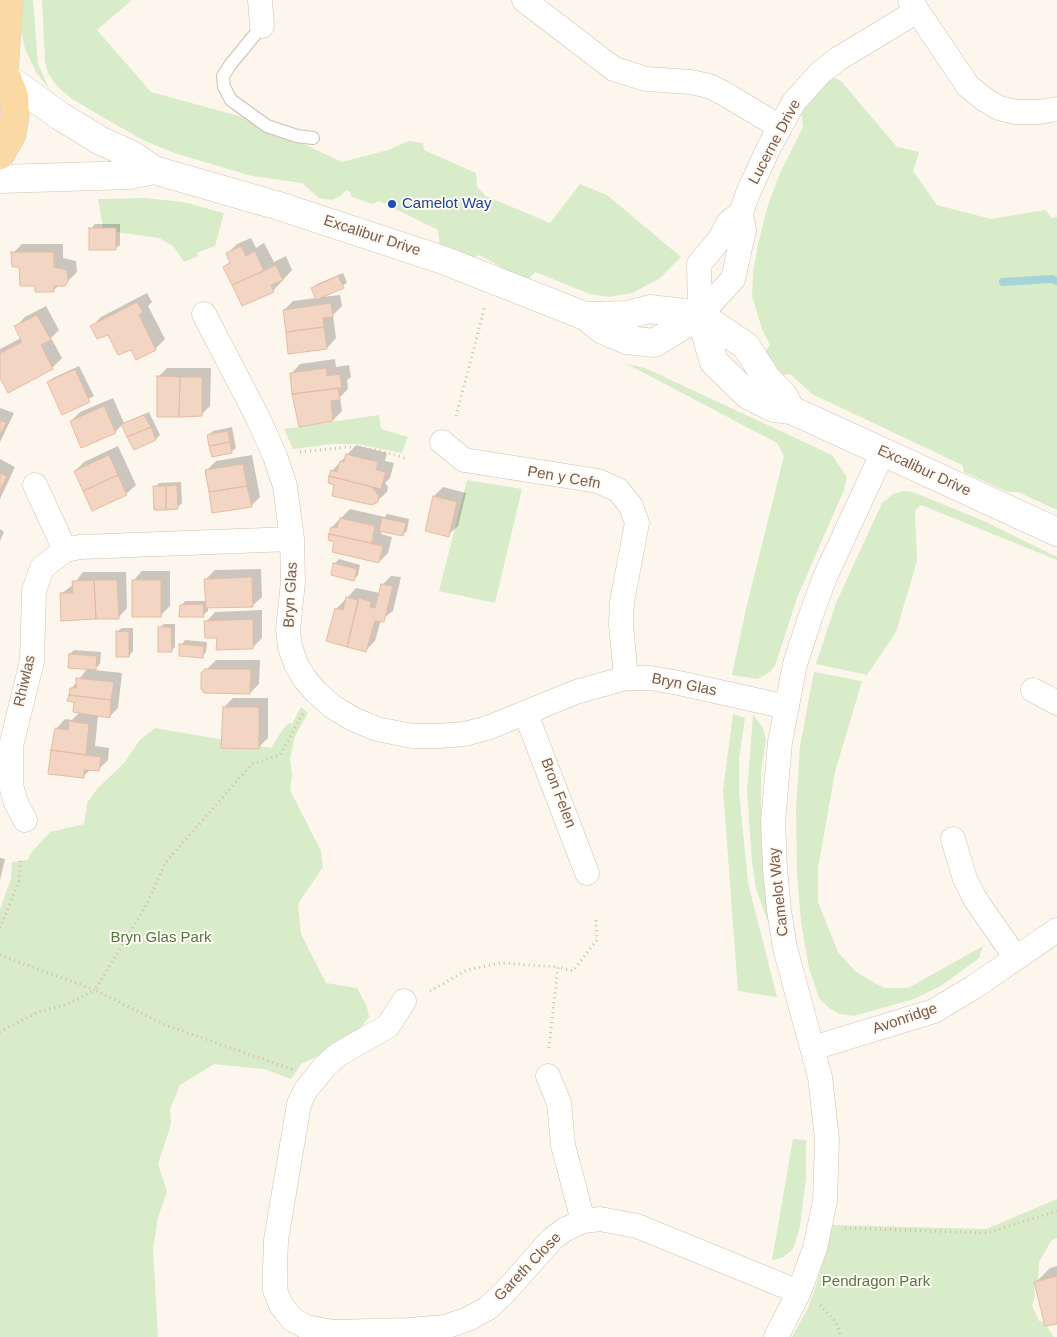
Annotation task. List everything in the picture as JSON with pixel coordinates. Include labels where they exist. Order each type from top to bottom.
[{"type":"main road","points":[[0,155],[12,134],[15,116],[14,96],[4,74],[9,0]]},
{"type":"street","points":[[260,0],[262,26]]},
{"type":"street","points":[[524,0],[614,69],[646,79],[691,82],[709,86],[780,126]]},
{"type":"street","points":[[914,5],[968,86],[984,99],[999,108],[1016,112],[1039,112],[1057,109]]},
{"type":"street","name":"Lucerne Drive","points":[[700,315],[699,264],[720,239],[728,223],[741,212],[758,170],[794,102],[820,73],[914,5]]},
{"type":"street","name":"Excalibur Drive","points":[[4,74],[60,116],[101,141],[132,155],[154,170],[279,206],[376,237],[481,274],[585,316],[603,330],[627,340],[646,344],[654,343],[700,315],[714,362],[748,394],[774,408],[791,410],[1057,532]]},
{"type":"street","name":"Excalibur Drive","points":[[0,179],[130,175],[154,170]]},
{"type":"street","name":"Lucerne Drive","points":[[700,315],[733,279],[744,230],[741,212]]},
{"type":"street","name":"Bryn Glas","points":[[204,314],[250,402],[275,456],[285,486],[292,539],[293,582],[288,630],[290,646],[296,664],[304,678],[333,707],[353,720],[377,729],[412,736],[465,734],[526,714],[576,692],[626,678],[650,678],[679,682],[787,707]]},
{"type":"street","name":"Pen y Cefn","points":[[442,442],[464,460],[598,481],[618,490],[631,506],[637,523],[622,602],[621,624],[626,678]]},
{"type":"street","name":"Camelot Way","points":[[776,1337],[809,1297],[827,1169],[824,1107],[813,1048],[785,948],[775,869],[776,778],[795,664],[825,577],[883,452]]},
{"type":"street","points":[[35,485],[65,550],[80,547],[292,539]]},
{"type":"street","name":"Rhiwlas","points":[[25,820],[16,803],[11,785],[11,746],[32,661],[34,591],[37,579],[42,568],[65,550]]},
{"type":"street","points":[[1033,690],[1057,703]]},
{"type":"street","name":"Bron Felen","points":[[526,714],[587,873]]},
{"type":"street","points":[[952,840],[965,880],[974,899],[1016,958]]},
{"type":"street","name":"Avonridge","points":[[813,1048],[934,1011],[1057,930]]},
{"type":"street","name":"Gareth Close","points":[[404,1001],[388,1026],[339,1054],[326,1065],[305,1090],[300,1104],[276,1240],[276,1290],[281,1305],[292,1319],[304,1332],[409,1330],[445,1327],[468,1319],[488,1308],[506,1292],[552,1239],[583,1221]]},
{"type":"street","points":[[548,1076],[559,1103],[563,1145],[583,1221],[619,1221],[637,1226],[809,1297]]},
{"type":"lane","points":[[262,26],[223,76],[224,87],[231,100],[267,126],[297,136],[313,138]]},
{"type":"path","points":[[456,416],[485,305]]},
{"type":"path","points":[[299,452],[349,447],[377,450],[405,458]]},
{"type":"path","points":[[0,1032],[38,1012],[68,1004],[95,990],[147,904],[166,863],[252,764],[280,755],[306,709]]},
{"type":"path","points":[[0,928],[19,881],[21,857]]},
{"type":"path","points":[[430,991],[466,970],[501,962],[574,970],[597,940],[596,920]]},
{"type":"path","points":[[0,955],[95,990],[165,1025],[300,1072]]},
{"type":"path","points":[[549,1048],[558,967]]},
{"type":"path","points":[[837,1228],[987,1233],[1057,1211]]},
{"type":"path","points":[[809,1297],[836,1322],[841,1337]]},
{"type":"green space","points":[[20,0],[33,0],[38,64],[49,89],[36,72],[25,49],[21,30]]},
{"type":"green space","points":[[42,0],[132,0],[97,30],[151,92],[239,116],[294,143],[297,141],[342,162],[388,150],[409,141],[423,143],[424,150],[476,173],[477,187],[486,196],[550,223],[580,184],[607,195],[681,257],[659,279],[632,293],[609,297],[590,294],[535,272],[530,278],[520,278],[480,255],[469,259],[440,249],[438,230],[379,201],[372,204],[352,197],[350,192],[346,190],[341,196],[331,200],[319,198],[302,183],[252,176],[174,153],[143,140],[99,115],[72,99],[57,86],[48,73],[45,61]]},
{"type":"green space","points":[[832,77],[841,81],[897,147],[919,152],[913,171],[937,205],[991,219],[1045,210],[1052,218],[1057,217],[1057,510],[1018,492],[1008,492],[964,472],[962,465],[812,394],[790,374],[778,376],[766,363],[766,350],[770,345],[762,329],[752,296],[753,272],[759,240],[768,205],[780,173],[803,127],[800,103]]},
{"type":"green space","points":[[145,198],[183,202],[224,213],[215,246],[197,253],[198,256],[184,262],[173,246],[159,238],[116,232],[116,228],[103,228],[98,199]]},
{"type":"green space","points":[[627,364],[645,368],[832,455],[847,477],[844,490],[797,598],[775,666],[770,672],[758,679],[732,675],[746,609],[784,456],[777,443]]},
{"type":"green space","points":[[379,415],[381,429],[408,437],[402,453],[357,444],[332,444],[293,449],[284,429]]},
{"type":"green space","points":[[467,480],[522,489],[495,603],[439,591]]},
{"type":"green space","points":[[903,491],[913,492],[986,522],[1057,557],[1057,560],[921,505],[915,511],[917,561],[896,632],[867,675],[816,664],[836,603],[882,503],[893,494]]},
{"type":"green space","points":[[814,672],[862,681],[835,772],[818,868],[818,902],[838,952],[856,972],[884,988],[908,988],[983,946],[979,958],[941,986],[914,999],[854,1016],[840,1014],[829,1008],[819,998],[809,968],[801,922],[797,874],[796,809],[800,746]]},
{"type":"green space","name":"Bryn Glas Park","points":[[301,707],[308,713],[295,736],[290,758],[292,775],[290,790],[321,851],[323,867],[298,904],[301,934],[326,983],[357,988],[367,1007],[369,1017],[350,1041],[301,1064],[291,1079],[264,1069],[214,1064],[180,1085],[170,1109],[171,1124],[158,1164],[167,1192],[158,1217],[153,1249],[158,1337],[0,1337],[0,909],[11,879],[12,862],[28,860],[30,854],[50,832],[84,824],[87,803],[97,789],[124,763],[140,740],[155,728],[271,748],[283,729],[289,723],[292,724]]},
{"type":"green space","points":[[733,714],[745,718],[739,758],[739,792],[748,883],[777,997],[738,991],[723,790]]},
{"type":"green space","points":[[753,715],[763,728],[766,740],[761,771],[761,829],[762,863],[769,924],[756,889],[752,862],[747,791]]},
{"type":"green space","points":[[793,1139],[806,1140],[806,1178],[800,1227],[793,1249],[782,1258],[772,1260]]},
{"type":"green space","name":"Pendragon Park","points":[[1057,1199],[1057,1238],[1051,1241],[1039,1262],[1038,1281],[1034,1282],[1035,1296],[1032,1305],[1039,1321],[1044,1322],[1054,1337],[792,1337],[808,1308],[833,1225],[986,1229]]},
{"type":"building","points":[[89,228],[116,228],[116,250],[89,250]]},
{"type":"building","points":[[241,246],[246,256],[255,251],[264,271],[232,285],[223,267],[230,263],[226,253]]},
{"type":"building","points":[[11,252],[54,252],[54,267],[67,270],[68,282],[65,286],[54,286],[54,292],[35,292],[35,286],[20,286],[19,267],[12,267]]},
{"type":"building","points":[[276,265],[283,280],[271,285],[274,292],[242,306],[232,285]]},
{"type":"building","points":[[338,276],[344,288],[316,300],[311,288]]},
{"type":"building","points":[[137,302],[143,312],[139,315],[156,350],[136,360],[131,350],[118,355],[108,335],[97,339],[90,326]]},
{"type":"building","points":[[331,303],[333,317],[323,318],[324,327],[286,332],[283,310]]},
{"type":"building","points":[[37,315],[51,340],[41,345],[53,369],[8,393],[0,378],[0,353],[22,342],[14,326]]},
{"type":"building","points":[[324,327],[327,349],[288,354],[286,332]]},
{"type":"building","points":[[326,368],[327,376],[340,374],[342,388],[292,394],[290,373]]},
{"type":"building","points":[[75,369],[90,402],[62,415],[47,382]]},
{"type":"building","points":[[157,376],[180,377],[179,417],[157,417]]},
{"type":"building","points":[[180,377],[202,377],[202,416],[179,417]]},
{"type":"building","points":[[338,388],[340,400],[331,401],[333,421],[299,427],[292,394]]},
{"type":"building","points":[[104,406],[116,433],[81,448],[70,421]]},
{"type":"building","points":[[144,415],[151,427],[127,437],[121,424]]},
{"type":"building","points":[[0,420],[6,423],[0,436]]},
{"type":"building","points":[[151,427],[156,440],[134,450],[127,437]]},
{"type":"building","points":[[228,431],[230,442],[209,446],[207,435]]},
{"type":"building","points":[[230,442],[232,453],[212,457],[209,446]]},
{"type":"building","points":[[346,454],[378,462],[376,470],[386,472],[381,489],[329,476],[331,470],[337,472],[340,461],[344,462]]},
{"type":"building","points":[[109,455],[118,475],[83,491],[74,471]]},
{"type":"building","points":[[243,464],[247,486],[209,492],[205,470]]},
{"type":"building","points":[[0,473],[7,476],[0,491]]},
{"type":"building","points":[[118,475],[127,495],[92,511],[83,491]]},
{"type":"building","points":[[329,476],[372,487],[379,496],[378,502],[372,505],[332,496],[334,485],[328,483]]},
{"type":"building","points":[[177,485],[178,509],[166,510],[166,486]]},
{"type":"building","points":[[153,486],[166,486],[166,510],[154,510]]},
{"type":"building","points":[[247,486],[252,507],[212,513],[209,492]]},
{"type":"building","points":[[433,496],[457,502],[449,537],[425,531]]},
{"type":"building","points":[[340,518],[375,526],[372,543],[329,534],[331,527],[337,528]]},
{"type":"building","points":[[382,518],[406,523],[403,536],[379,531]]},
{"type":"building","points":[[329,534],[383,546],[379,563],[332,552],[334,542],[328,540]]},
{"type":"building","points":[[333,563],[357,569],[354,581],[331,575]]},
{"type":"building","points":[[252,577],[253,607],[206,608],[204,579]]},
{"type":"building","points":[[94,580],[117,580],[119,619],[96,619]]},
{"type":"building","points":[[94,580],[96,619],[61,621],[60,593],[73,593],[72,581]]},
{"type":"building","points":[[132,580],[161,580],[161,617],[132,617]]},
{"type":"building","points":[[381,584],[393,586],[384,622],[375,621],[366,652],[347,647],[359,598],[371,602],[370,607],[375,608]]},
{"type":"building","points":[[346,597],[358,600],[347,647],[326,641],[335,608],[343,610]]},
{"type":"building","points":[[203,604],[204,617],[179,617],[180,605]]},
{"type":"building","points":[[253,619],[253,649],[216,650],[217,638],[205,638],[204,621]]},
{"type":"building","points":[[158,627],[171,627],[172,652],[158,652]]},
{"type":"building","points":[[116,631],[129,632],[129,657],[116,657]]},
{"type":"building","points":[[179,644],[204,646],[203,658],[179,656]]},
{"type":"building","points":[[69,654],[97,656],[96,670],[68,668]]},
{"type":"building","points":[[205,669],[251,669],[250,694],[204,693],[201,689],[201,673]]},
{"type":"building","points":[[76,678],[114,682],[111,700],[69,695],[70,688],[76,688]]},
{"type":"building","points":[[69,695],[111,700],[110,718],[73,712],[74,702],[67,701]]},
{"type":"building","points":[[223,707],[259,707],[259,749],[221,748]]},
{"type":"building","points":[[69,721],[89,724],[86,755],[51,750],[55,728],[68,730]]},
{"type":"building","points":[[51,750],[101,757],[99,771],[84,770],[84,778],[48,774]]},
{"type":"building","points":[[1057,1276],[1057,1324],[1045,1326],[1034,1282]]},
{"type":"waterway","points":[[1003,282],[1051,279],[1057,281]]},
{"type":"place","name":"Camelot Way","points":[[392,204]]}]
